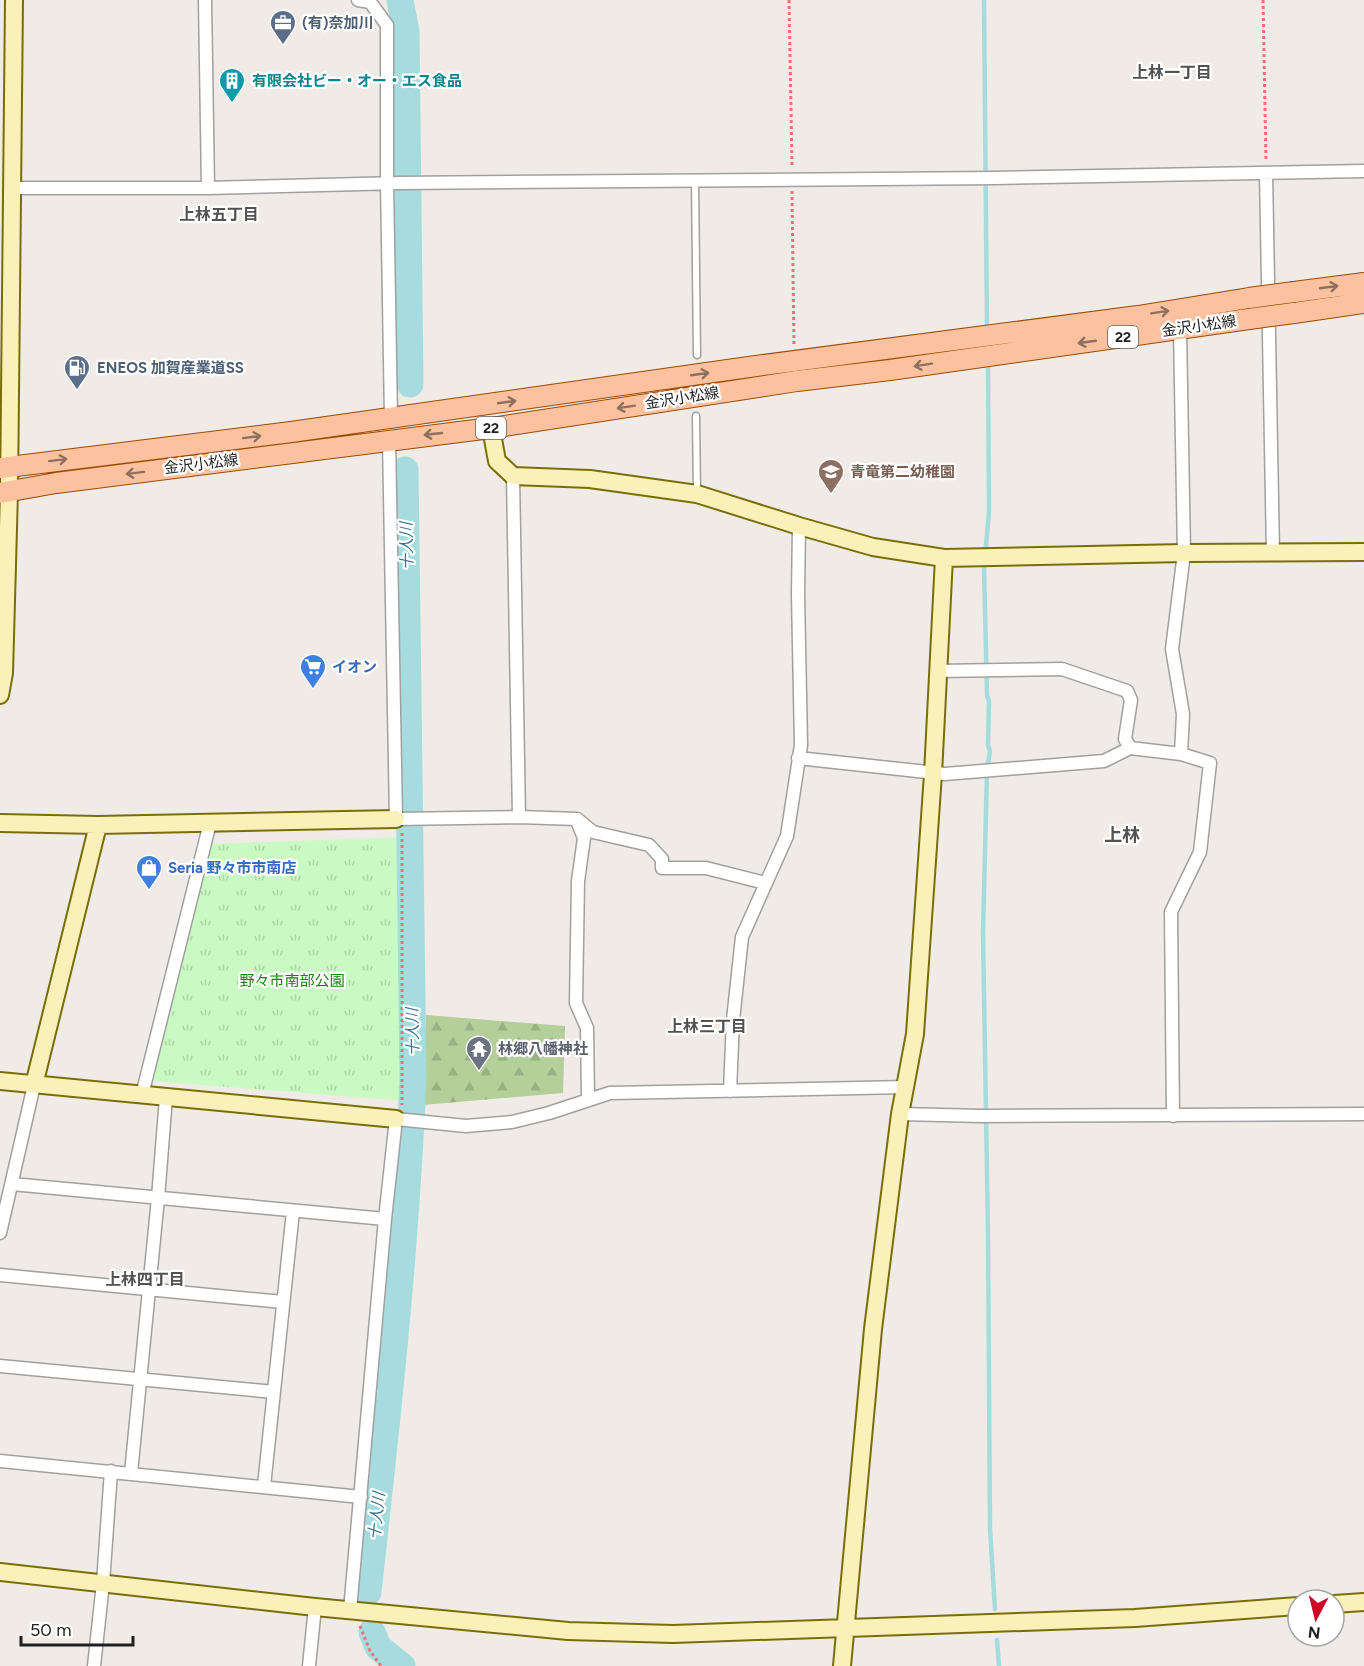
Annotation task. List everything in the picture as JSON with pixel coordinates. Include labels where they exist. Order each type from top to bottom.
[{"type":"main road","name":"金沢小松線","points":[[4,492],[56,483],[389,439],[491,428],[797,381],[890,370],[989,345],[1138,316],[1364,283]]},
{"type":"main road","name":"金沢小松線","points":[[4,468],[989,345],[1180,329],[1364,303]]},
{"type":"street","points":[[0,695],[4,673],[4,468],[12,188],[14,0]]},
{"type":"street","points":[[205,0],[208,188]]},
{"type":"street","points":[[358,0],[370,2],[387,25],[393,183],[391,418]]},
{"type":"street","points":[[12,188],[208,188],[393,183],[995,178],[1364,171]]},
{"type":"street","points":[[1266,173],[1273,553]]},
{"type":"street","points":[[1180,329],[1184,553],[1172,649],[1183,714],[1181,754]]},
{"type":"street","points":[[491,428],[497,461],[513,477],[591,479],[697,494],[873,547],[944,558],[1364,552]]},
{"type":"street","points":[[389,439],[401,819]]},
{"type":"street","points":[[513,477],[519,817]]},
{"type":"street","points":[[730,1091],[733,1020],[742,937],[788,836],[801,745],[799,526]]},
{"type":"street","points":[[842,1666],[873,1329],[900,1113],[915,1034],[933,774],[944,558]]},
{"type":"street","points":[[937,671],[1062,669],[1127,691],[1131,700],[1125,739],[1130,747]]},
{"type":"street","points":[[798,758],[933,774],[1104,761],[1130,747],[1181,754],[1210,763],[1200,852],[1171,912],[1173,1116]]},
{"type":"street","points":[[0,822],[98,825],[519,817],[577,819],[593,832],[649,845],[662,859],[662,868],[706,868],[765,883]]},
{"type":"street","points":[[577,819],[585,838],[578,882],[576,1003],[587,1028],[588,1099]]},
{"type":"street","points":[[142,1095],[210,822]]},
{"type":"street","points":[[0,1233],[98,825]]},
{"type":"street","points":[[0,1082],[466,1126],[512,1122],[549,1113],[610,1093],[906,1087]]},
{"type":"street","points":[[131,1473],[166,1097]]},
{"type":"street","points":[[900,1113],[982,1116],[1364,1114]]},
{"type":"street","points":[[350,1610],[385,1219],[402,1120]]},
{"type":"street","points":[[12,1184],[385,1219]]},
{"type":"street","points":[[264,1486],[292,1210]]},
{"type":"street","points":[[0,1275],[283,1302]]},
{"type":"street","points":[[0,1366],[274,1392]]},
{"type":"street","points":[[0,1461],[361,1497]]},
{"type":"street","points":[[94,1666],[111,1471]]},
{"type":"street","points":[[0,1572],[315,1607],[580,1631],[673,1634],[1135,1618],[1286,1607]]},
{"type":"street","points":[[1346,1603],[1364,1602]]},
{"type":"street","points":[[309,1666],[315,1607]]},
{"type":"lane","points":[[695,180],[697,355]]},
{"type":"lane","points":[[696,416],[697,494]]},
{"type":"path","points":[[789,0],[794,351]]},
{"type":"path","points":[[1263,0],[1266,173]]},
{"type":"path","points":[[401,819],[402,1120]]},
{"type":"path","points":[[350,1610],[370,1651],[381,1666]]},
{"type":"green space","name":"野々市南部公園","points":[[402,837],[405,1101],[153,1081],[211,844]]},
{"type":"green space","points":[[426,1015],[565,1026],[563,1093],[423,1105]]},
{"type":"waterway","name":"十人川","points":[[400,0],[406,32],[410,384]]},
{"type":"waterway","points":[[984,0],[987,330]]},
{"type":"waterway","points":[[988,363],[989,512],[984,568],[989,701],[988,745],[990,751],[987,770],[983,933],[990,1529],[995,1609]]},
{"type":"waterway","name":"十人川","points":[[368,1592],[401,1271],[413,1078],[405,470]]},
{"type":"waterway","name":"十人川","points":[[372,1632],[378,1647],[402,1666]]},
{"type":"waterway","points":[[997,1640],[999,1666]]},
{"type":"place","name":"(有)奈加川","points":[[283,46]]},
{"type":"place","name":"有限会社ビー・オー・エス食品","points":[[232,104]]},
{"type":"place","name":"ENEOS 加賀産業道SS","points":[[77,391]]},
{"type":"place","name":"青竜第二幼稚園","points":[[831,495]]},
{"type":"place","name":"イオン","points":[[313,690]]},
{"type":"place","name":"Seria 野々市市南店","points":[[149,891]]},
{"type":"place","name":"林郷八幡神社","points":[[479,1072]]},
{"type":"district","name":"上林一丁目","points":[[1172,72]]},
{"type":"district","name":"上林五丁目","points":[[219,214]]},
{"type":"district","name":"上林","points":[[1122,835]]},
{"type":"district","name":"上林三丁目","points":[[707,1026]]},
{"type":"district","name":"上林四丁目","points":[[145,1279]]}]
